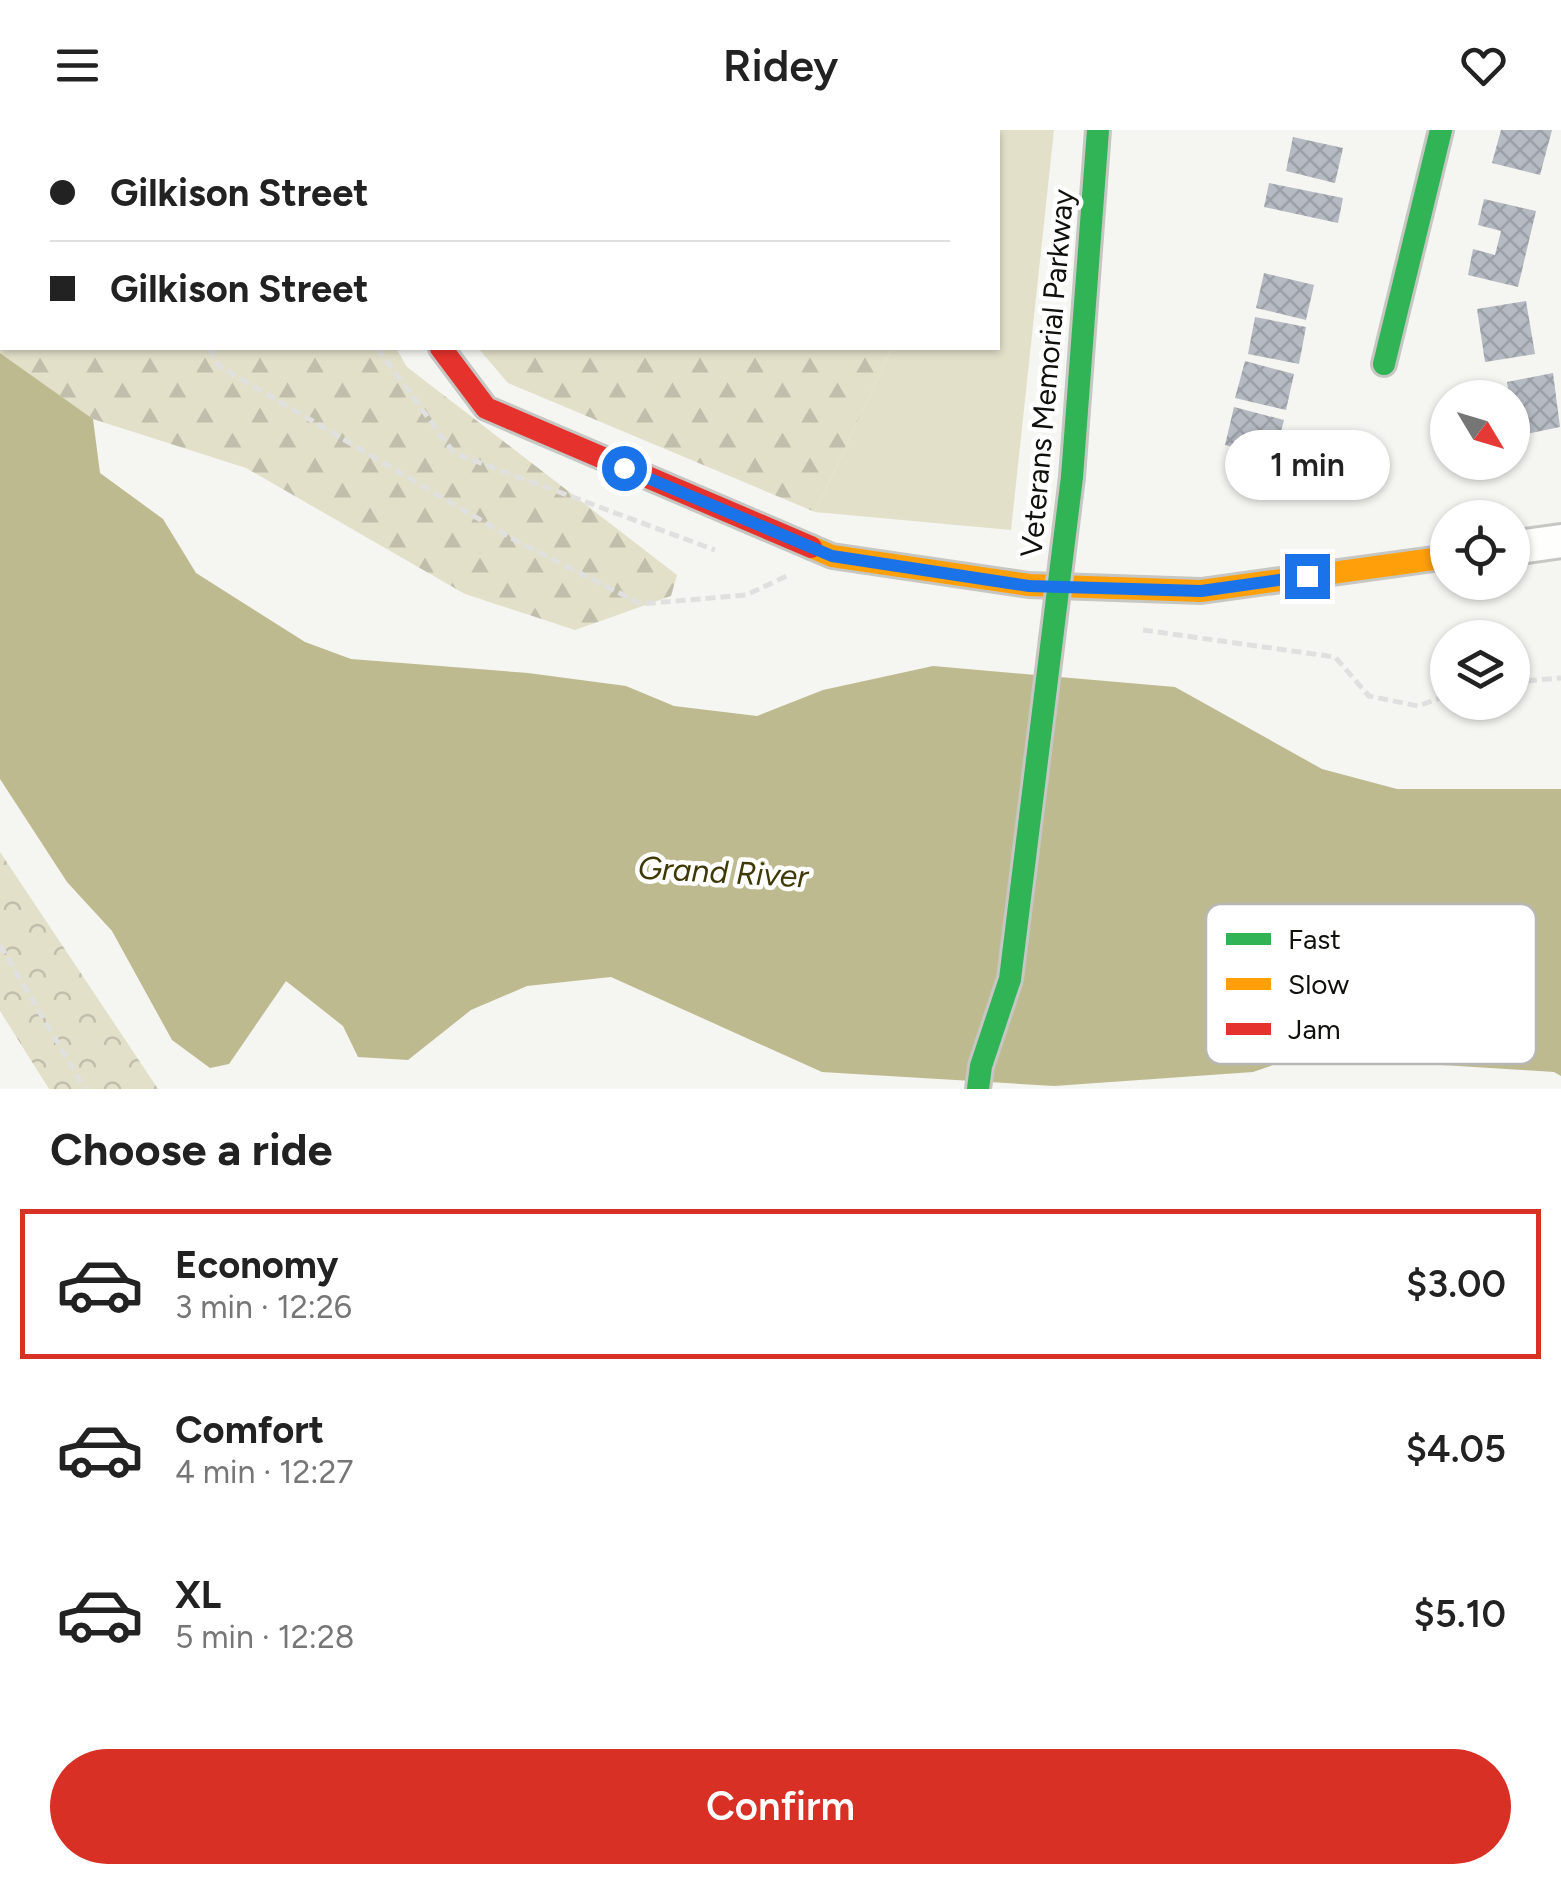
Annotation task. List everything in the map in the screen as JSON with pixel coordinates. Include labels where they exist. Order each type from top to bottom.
[{"type":"street","name":"Veterans Memorial Parkway","points":[[999,1089],[1072,476],[1098,130]]},
{"type":"street","points":[[1384,364],[1440,130]]},
{"type":"street","points":[[442,350],[486,408],[832,556],[1029,586],[1201,591],[1430,559]]},
{"type":"street","points":[[1530,545],[1561,541]]},
{"type":"street","name":"Veterans Memorial Parkway","points":[[978,1089],[981,1066],[1010,979]]},
{"type":"path","points":[[210,350],[219,366],[514,540],[641,604],[746,595],[786,577]]},
{"type":"path","points":[[1136,628],[1335,657],[1369,696],[1418,706],[1430,702]]},
{"type":"path","points":[[1530,681],[1561,678]]},
{"type":"path","points":[[0,945],[85,1089]]},
{"type":"green space","points":[[1000,130],[1054,130],[1011,530],[815,512],[891,350],[1000,350]]},
{"type":"green space","points":[[397,350],[407,367],[677,575],[671,596],[575,630],[465,594],[246,468],[93,419],[0,353]]},
{"type":"green space","points":[[480,350],[891,350],[815,512],[508,383]]},
{"type":"green space","points":[[0,852],[158,1089],[49,1089],[0,1011]]},
{"type":"water","name":"Grand River","points":[[0,353],[93,419],[100,473],[163,519],[196,573],[305,642],[351,659],[528,673],[626,686],[674,706],[757,716],[823,690],[933,666],[1175,687],[1322,769],[1397,789],[1561,789],[1561,1076],[1554,1072],[1426,1064],[1536,1064],[1536,904],[1206,904],[1206,1064],[1276,1064],[1253,1072],[1054,1086],[822,1072],[611,977],[527,986],[471,1010],[408,1060],[358,1057],[343,1026],[286,981],[229,1064],[210,1068],[172,1040],[112,931],[67,882],[0,779]]},
{"type":"building","points":[[1501,130],[1552,130],[1540,175],[1492,163]]},
{"type":"building","points":[[1293,137],[1343,148],[1335,183],[1286,171]]},
{"type":"building","points":[[1269,183],[1343,198],[1338,223],[1264,207]]},
{"type":"building","points":[[1484,199],[1536,211],[1518,287],[1468,275],[1473,249],[1495,255],[1501,231],[1478,225]]},
{"type":"building","points":[[1264,273],[1314,285],[1306,320],[1256,308]]},
{"type":"building","points":[[1526,301],[1535,354],[1485,362],[1477,309]]},
{"type":"building","points":[[1255,317],[1306,327],[1299,364],[1248,354]]},
{"type":"building","points":[[1245,361],[1294,374],[1286,410],[1235,398]]},
{"type":"building","points":[[1553,373],[1560,427],[1530,433],[1530,380],[1517,380]]},
{"type":"building","points":[[1234,407],[1284,420],[1274,457],[1225,445]]},
{"type":"traffic: fast","points":[[1072,477],[1098,130]]},
{"type":"traffic: fast","points":[[1384,364],[1441,130]]},
{"type":"traffic: fast","points":[[1010,979],[1072,477]]},
{"type":"traffic: fast","points":[[978,1089],[981,1066],[1010,979]]},
{"type":"traffic: slow","points":[[811,547],[832,556],[1029,585],[1201,591],[1430,559]]},
{"type":"traffic: jam","points":[[442,350],[486,408],[811,547]]},
{"type":"route","points":[[624,468],[832,556],[1029,586],[1201,591],[1307,576]]}]
